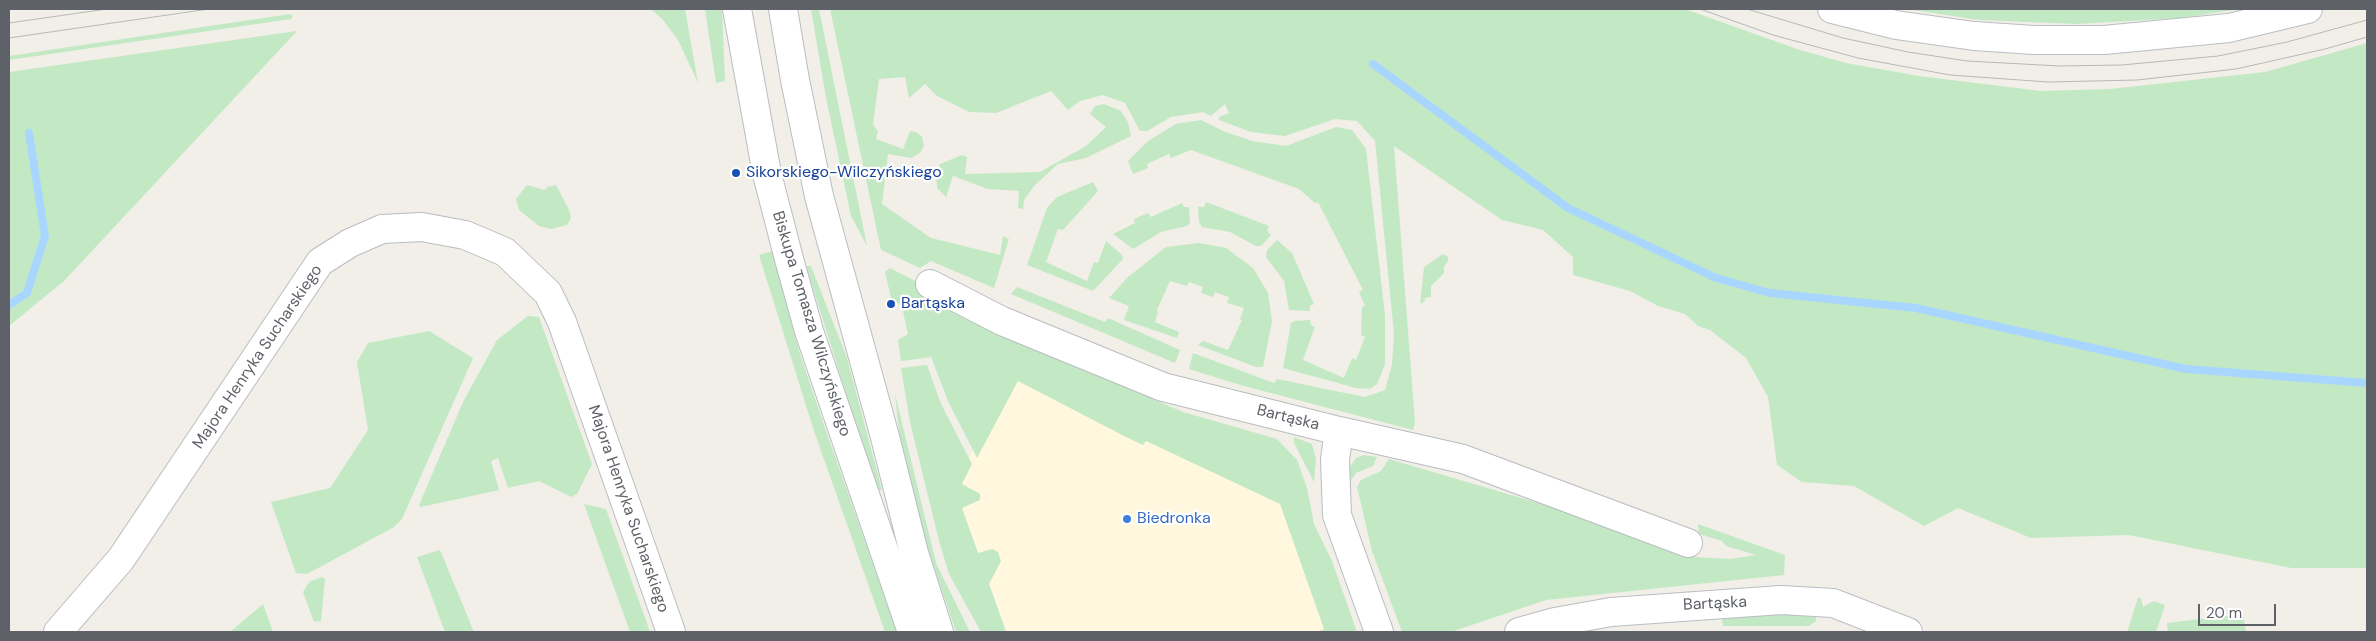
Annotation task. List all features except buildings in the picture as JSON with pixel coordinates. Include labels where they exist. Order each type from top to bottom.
[{"type":"street","name":"Biskupa Tomasza Wilczyńskiego","points":[[737,9],[767,174],[789,260],[809,330],[912,632]]},
{"type":"street","points":[[783,9],[794,80],[819,196],[864,358],[914,553],[939,632]]},
{"type":"street","points":[[1832,9],[1896,25],[1974,36],[2034,40],[2096,40],[2229,28],[2308,9]]},
{"type":"street","name":"Majora Henryka Sucharskiego","points":[[58,632],[121,559],[320,262],[350,242],[382,229],[422,227],[465,235],[505,252],[548,293],[565,331],[672,632]]},
{"type":"street","name":"Bartąska","points":[[930,284],[1002,321],[1162,387],[1339,431],[1463,459],[1688,543]]},
{"type":"street","name":"Bartąska","points":[[1339,431],[1335,459],[1336,515],[1379,632]]},
{"type":"street","name":"Bartąska","points":[[1519,632],[1555,622],[1611,612],[1782,600],[1833,603],[1908,632]]},
{"type":"shaded area","points":[[1016,371],[1283,499],[1329,632],[1007,632],[954,486]]},
{"type":"green space","points":[[651,9],[685,9],[698,83],[678,40],[663,20]]},
{"type":"green space","points":[[705,9],[722,9],[725,81],[716,83]]},
{"type":"green space","points":[[811,9],[819,9],[867,246],[851,216],[826,98]]},
{"type":"green space","points":[[830,9],[1685,9],[1797,49],[1846,63],[1919,76],[2041,91],[2110,89],[2265,72],[2367,43],[2367,568],[2291,568],[2129,535],[2031,538],[1958,508],[1924,526],[1854,486],[1802,482],[1777,465],[1768,397],[1746,358],[1710,330],[1698,326],[1685,314],[1658,306],[1630,291],[1573,275],[1573,257],[1543,230],[1502,220],[1394,146],[1415,423],[1413,430],[1240,385],[1189,369],[1193,353],[1274,383],[1277,379],[1365,397],[1385,390],[1392,365],[1394,334],[1375,141],[1357,121],[1335,119],[1285,136],[1251,132],[1219,120],[1219,117],[1229,113],[1225,104],[1211,116],[1203,112],[1171,117],[1147,131],[1140,131],[1125,103],[1103,95],[1080,101],[1068,110],[1051,91],[996,113],[969,112],[937,96],[925,84],[909,98],[905,77],[879,79],[873,125],[878,131],[876,139],[903,149],[910,131],[916,132],[922,137],[924,146],[920,153],[911,158],[888,154],[882,204],[931,238],[1000,255],[1003,236],[1009,239],[994,288],[931,261],[920,268],[881,250]]},
{"type":"green space","points":[[1906,9],[2240,9],[2181,18],[2077,24],[1979,20]]},
{"type":"green space","points":[[290,14],[293,16],[291,19],[9,60],[9,56]]},
{"type":"green space","points":[[297,31],[64,281],[9,326],[9,72]]},
{"type":"green space","points":[[1104,104],[1121,111],[1128,122],[1131,136],[1086,158],[1058,164],[1035,185],[1024,200],[1023,209],[1018,208],[1019,191],[988,189],[953,176],[946,197],[937,188],[936,173],[940,164],[962,155],[967,157],[965,174],[1040,172],[1086,146],[1106,127],[1090,114],[1095,106]]},
{"type":"green space","points":[[1201,120],[1223,131],[1252,141],[1286,146],[1336,127],[1352,130],[1366,149],[1385,315],[1385,364],[1377,384],[1370,389],[1356,388],[1283,368],[1291,323],[1295,321],[1310,320],[1311,325],[1315,327],[1303,360],[1344,378],[1352,358],[1356,360],[1365,337],[1361,335],[1362,307],[1365,306],[1359,292],[1363,290],[1318,202],[1315,203],[1299,189],[1191,150],[1171,158],[1169,154],[1147,164],[1148,168],[1133,174],[1128,161],[1148,141],[1176,124]]},
{"type":"green space","points":[[1093,182],[1098,191],[1063,230],[1058,229],[1046,262],[1087,281],[1094,262],[1098,263],[1106,241],[1122,255],[1123,259],[1093,291],[1027,265],[1047,208],[1057,197]]},
{"type":"green space","points":[[527,185],[545,190],[547,187],[556,185],[569,210],[571,218],[567,225],[551,229],[539,226],[519,210],[516,199]]},
{"type":"green space","points":[[1206,202],[1269,226],[1267,231],[1271,235],[1261,246],[1256,246],[1230,232],[1202,227],[1199,222],[1198,207],[1204,207]]},
{"type":"green space","points":[[1182,203],[1184,207],[1189,207],[1190,223],[1187,226],[1161,232],[1133,249],[1113,234],[1135,223],[1134,219],[1148,213],[1151,217]]},
{"type":"green space","points":[[1277,240],[1292,253],[1314,304],[1310,306],[1310,311],[1289,310],[1284,281],[1266,257],[1267,250]]},
{"type":"green space","points":[[1199,243],[1226,248],[1253,268],[1268,293],[1272,321],[1263,367],[1256,367],[1198,345],[1203,341],[1228,350],[1242,320],[1240,319],[1244,308],[1227,303],[1229,297],[1215,292],[1213,297],[1201,293],[1203,287],[1189,282],[1187,286],[1170,281],[1157,310],[1155,322],[1179,332],[1177,338],[1124,320],[1129,306],[1109,298],[1128,277],[1166,247]]},
{"type":"green space","points":[[772,251],[800,354],[897,632],[885,632],[814,431],[759,255]]},
{"type":"green space","points":[[1443,254],[1448,257],[1444,273],[1431,286],[1431,297],[1425,298],[1425,301],[1420,304],[1424,267]]},
{"type":"green space","points":[[806,266],[811,266],[847,358],[882,490],[879,490],[849,403]]},
{"type":"green space","points":[[890,268],[927,287],[923,298],[971,321],[1183,412],[1277,439],[1297,460],[1307,488],[1314,524],[1332,561],[1357,632],[1318,632],[1324,629],[1280,504],[1146,441],[1143,445],[1018,381],[977,458],[948,401],[931,357],[901,361],[898,340],[908,334],[902,307],[891,298],[885,272]]},
{"type":"green space","points":[[1017,287],[1105,322],[1108,318],[1180,350],[1175,363],[1011,294]]},
{"type":"green space","points":[[528,316],[539,317],[592,464],[577,494],[571,497],[539,481],[508,488],[498,458],[491,461],[499,490],[421,507],[419,505],[463,402],[497,340]]},
{"type":"green space","points":[[429,331],[473,358],[402,519],[394,527],[307,574],[296,573],[271,502],[330,488],[368,430],[357,362],[368,343]]},
{"type":"green space","points":[[927,365],[941,404],[972,464],[962,484],[980,494],[980,500],[962,508],[978,553],[992,549],[998,552],[1001,561],[989,584],[1006,632],[981,632],[949,574],[939,541],[910,422],[901,368]]},
{"type":"green space","points":[[895,394],[936,563],[970,632],[956,632],[928,550],[899,432]]},
{"type":"green space","points":[[1294,437],[1312,444],[1316,459],[1314,482],[1294,443]]},
{"type":"green space","points":[[1364,455],[1377,457],[1373,466],[1356,473],[1349,483],[1348,469],[1356,458]]},
{"type":"green space","points":[[1389,459],[1572,513],[1695,557],[1730,559],[1756,555],[1726,546],[1722,541],[1699,534],[1698,524],[1785,555],[1784,575],[1546,600],[1451,632],[1402,632],[1372,551],[1357,487],[1361,480],[1381,471]]},
{"type":"green space","points":[[584,504],[606,509],[650,632],[630,632]]},
{"type":"green space","points":[[440,550],[474,632],[445,632],[417,557]]},
{"type":"green space","points":[[322,577],[325,579],[321,621],[314,622],[303,592],[309,582]]},
{"type":"green space","points":[[2138,598],[2141,598],[2143,607],[2154,601],[2165,605],[2156,632],[2127,632]]},
{"type":"green space","points":[[263,604],[273,632],[230,632]]},
{"type":"green space","points":[[1788,614],[1816,617],[1816,621],[1809,626],[1723,626],[1722,618]]},
{"type":"green space","points":[[2243,614],[2246,632],[2168,632],[2167,623]]},
{"type":"waterway","points":[[1373,64],[1568,208],[1716,278],[1770,293],[1916,308],[2186,369],[2367,383]]},
{"type":"waterway","points":[[9,305],[27,293],[45,236],[29,133]]},
{"type":"tram line","points":[[9,23],[107,9]]},
{"type":"tram line","points":[[9,38],[209,9]]},
{"type":"tram line","points":[[1700,9],[1773,35],[1858,58],[1950,75],[2048,82],[2137,80],[2236,69],[2325,49],[2367,37]]},
{"type":"tram line","points":[[1747,9],[1843,38],[1908,52],[1967,61],[2060,66],[2122,65],[2218,56],[2287,42],[2367,20]]},
{"type":"place","name":"Sikorskiego-Wilczyńskiego","points":[[736,173]]},
{"type":"place","name":"Bartąska","points":[[891,304]]},
{"type":"place","name":"Biedronka","points":[[1127,519]]}]
